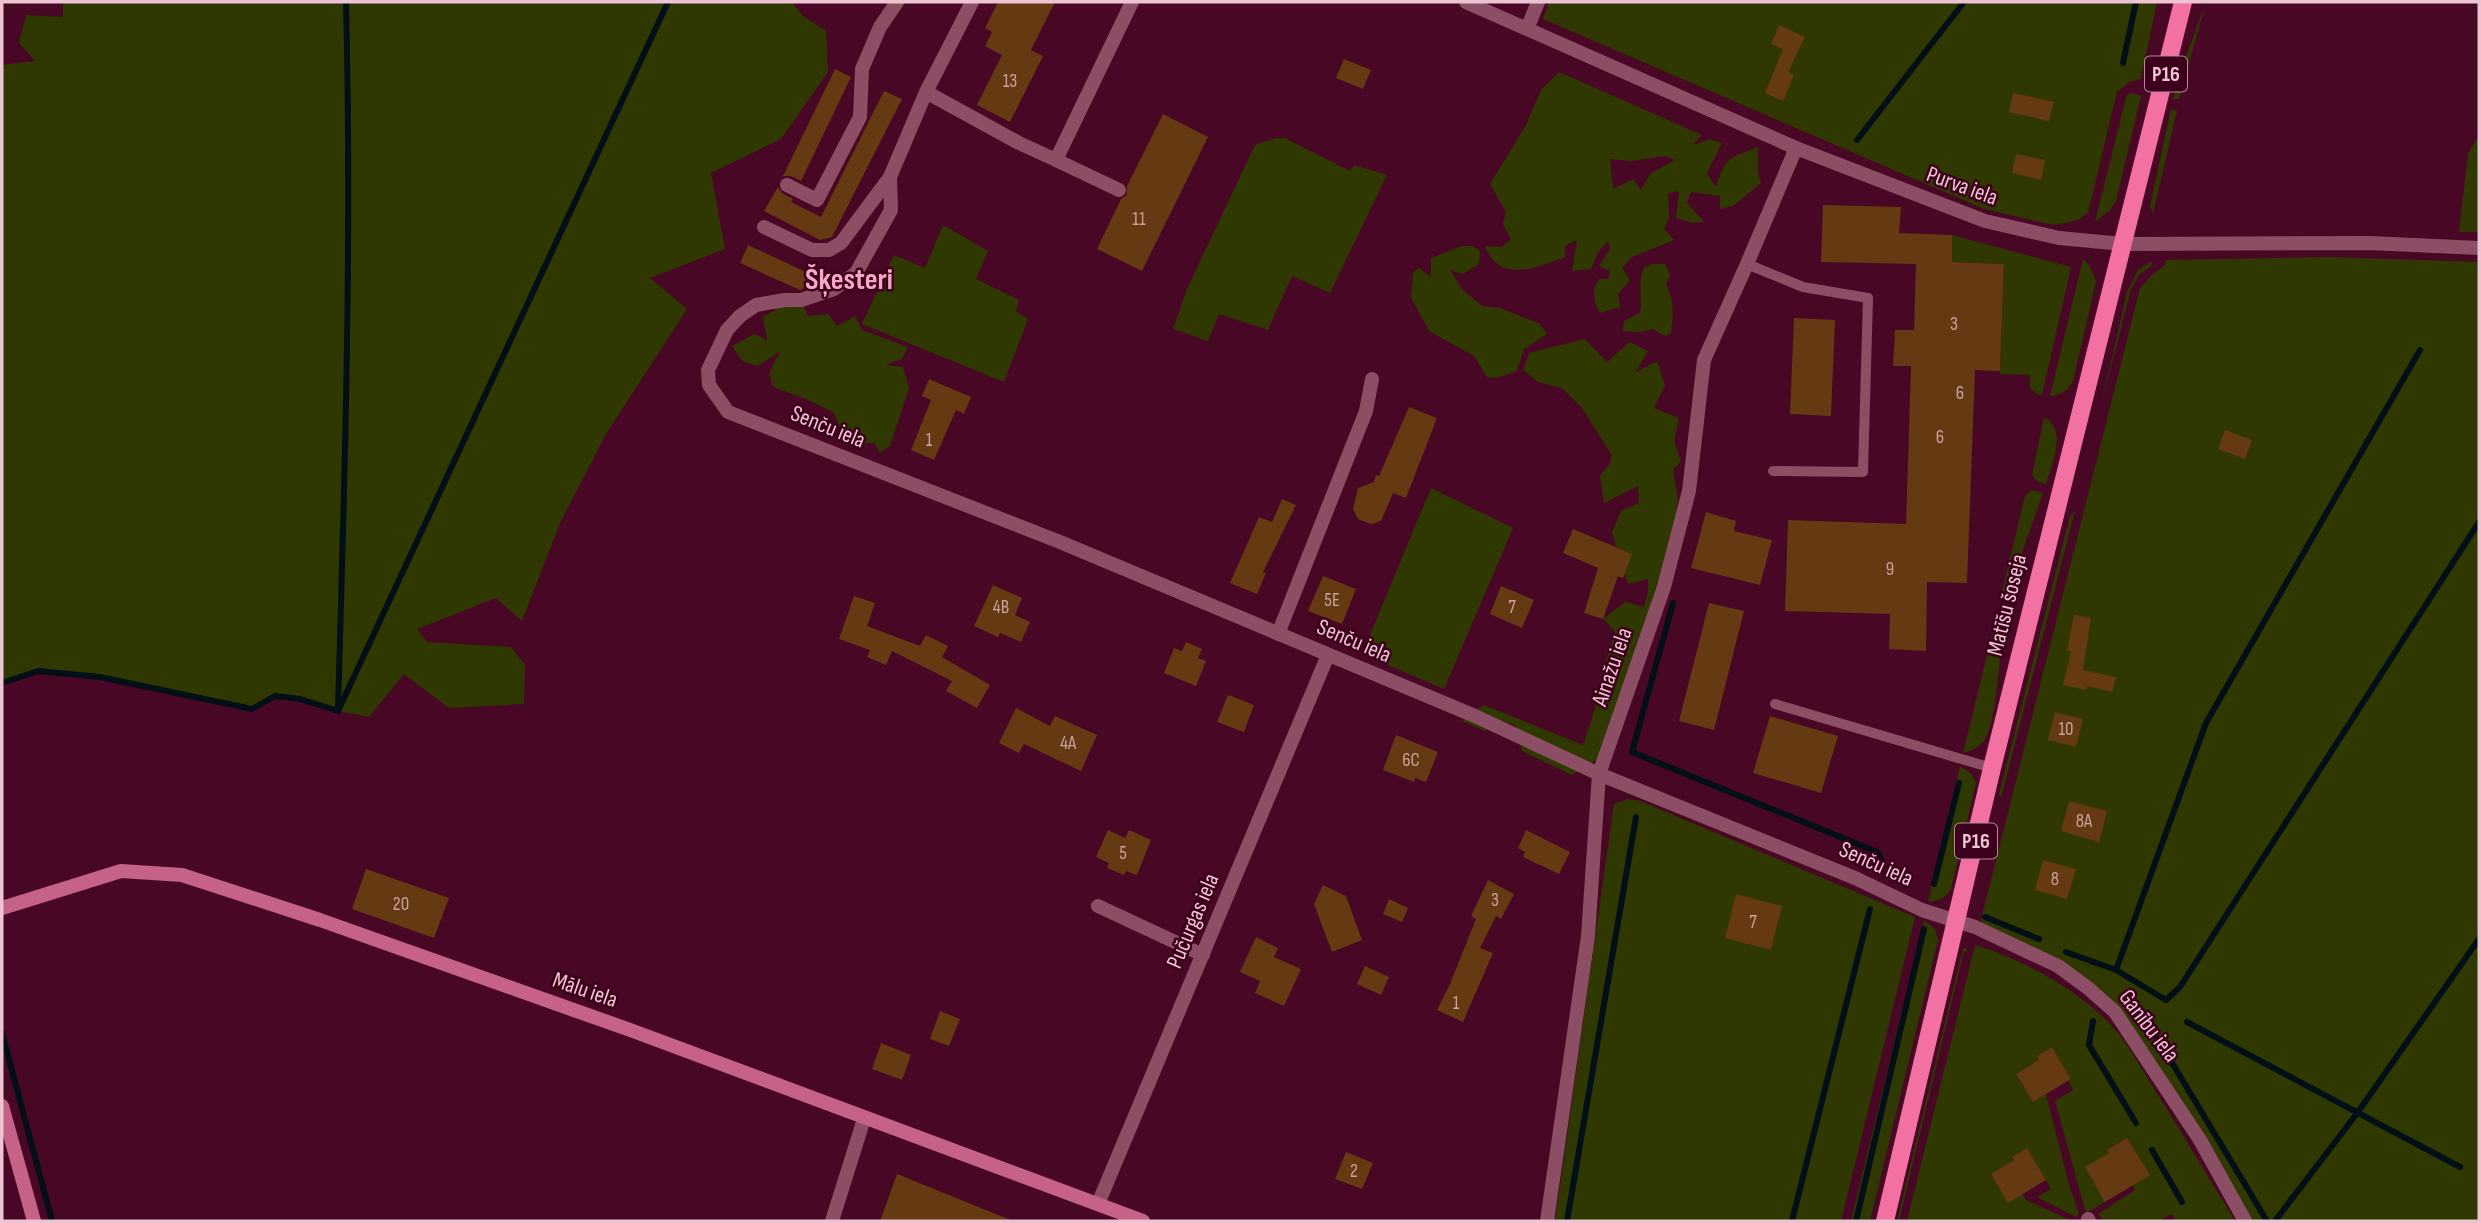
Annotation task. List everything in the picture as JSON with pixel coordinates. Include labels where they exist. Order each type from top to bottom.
[{"type":"main road","name":"Matīšu šoseja","points":[[1885,1221],[1992,768],[2183,2]]},
{"type":"street","points":[[787,185],[817,200],[860,117],[862,69],[880,27],[898,2]]},
{"type":"street","points":[[765,227],[812,250],[829,250],[841,243],[890,177],[926,92],[972,2]]},
{"type":"street","points":[[1056,160],[1132,2]]},
{"type":"street","name":"Purva iela","points":[[1466,2],[1796,148],[1985,221],[2059,239],[2123,244],[2369,243],[2479,248]]},
{"type":"street","points":[[1527,29],[1538,2]]},
{"type":"street","points":[[926,92],[1019,144],[1119,190]]},
{"type":"street","name":"Ainažu iela","points":[[1547,1221],[1588,936],[1600,774],[1664,587],[1689,491],[1704,360],[1796,148]]},
{"type":"street","name":"Senču iela","points":[[890,177],[891,210],[856,273],[834,289],[801,300],[756,304],[727,330],[708,370],[709,385],[728,412],[1060,542],[1475,716],[1600,774],[1957,922]]},
{"type":"street","points":[[1278,634],[1366,411],[1372,379]]},
{"type":"street","name":"Pučurgas iela","points":[[1098,1204],[1328,655]]},
{"type":"street","name":"Mālu iela","points":[[2,908],[121,871],[182,875],[320,920],[633,1031],[1143,1221]]},
{"type":"street","points":[[1098,906],[1203,955]]},
{"type":"street","name":"Ganību iela","points":[[1957,922],[1975,927],[2058,966],[2115,1012],[2200,1140],[2245,1221]]},
{"type":"street","points":[[2,1106],[34,1221]]},
{"type":"street","points":[[832,1221],[864,1119]]},
{"type":"lane","points":[[1747,264],[1803,287],[1868,298],[1863,472],[1773,471]]},
{"type":"lane","points":[[1775,704],[1992,768]]},
{"type":"green space","points":[[63,2],[792,2],[802,15],[826,31],[828,72],[781,139],[711,173],[725,249],[650,278],[687,309],[606,434],[560,523],[522,621],[496,598],[417,629],[427,642],[511,647],[525,665],[524,704],[449,708],[404,674],[369,717],[300,699],[275,696],[252,709],[100,677],[38,671],[2,683],[2,65],[35,61],[19,43],[26,15],[63,17]]},
{"type":"green space","points":[[1549,2],[2157,2],[2141,79],[2129,82],[2117,92],[2088,213],[2076,221],[2053,225],[1984,209],[1543,19]]},
{"type":"green space","points":[[2206,2],[2179,99],[2173,99],[2179,76]]},
{"type":"green space","points":[[1559,72],[1702,135],[1692,146],[1709,139],[1722,143],[1707,173],[1716,187],[1730,160],[1758,147],[1761,183],[1733,206],[1720,209],[1720,196],[1691,192],[1687,203],[1704,222],[1692,223],[1676,218],[1679,191],[1668,193],[1669,218],[1664,229],[1674,240],[1632,257],[1622,268],[1630,280],[1618,294],[1620,307],[1600,313],[1594,300],[1594,292],[1599,279],[1608,279],[1610,271],[1599,266],[1610,249],[1608,241],[1598,252],[1591,269],[1572,271],[1577,240],[1565,246],[1565,257],[1520,270],[1499,265],[1491,258],[1485,246],[1501,247],[1511,240],[1503,224],[1506,212],[1490,184],[1525,127],[1541,90]],"holes":[[[1666,156],[1675,160],[1651,173],[1641,190],[1633,179],[1613,189],[1610,159],[1631,161]]]},
{"type":"green space","points":[[2128,94],[2141,96],[2116,201],[2110,210],[2095,222],[2126,98]]},
{"type":"green space","points":[[2171,109],[2177,111],[2153,213],[2150,206]]},
{"type":"green space","points":[[2479,135],[2479,232],[2459,232],[2468,154]]},
{"type":"green space","points":[[1285,138],[1350,171],[1354,165],[1387,175],[1330,293],[1292,276],[1268,330],[1219,314],[1208,341],[1173,329],[1187,289],[1255,145]]},
{"type":"green space","points":[[943,225],[988,251],[976,279],[1019,300],[1016,311],[1028,319],[1004,382],[862,324],[894,255],[925,268]]},
{"type":"green space","points":[[1952,235],[2071,267],[2042,395],[2030,389],[2030,375],[2000,374],[2004,264],[1952,262]]},
{"type":"green space","points":[[1462,246],[1473,246],[1480,251],[1479,264],[1463,274],[1450,270],[1462,289],[1482,306],[1500,308],[1540,324],[1547,334],[1524,349],[1517,371],[1497,378],[1487,377],[1474,356],[1429,331],[1411,298],[1413,272],[1419,268],[1431,277],[1431,258]]},
{"type":"green space","points":[[2332,257],[2479,262],[2479,1221],[2250,1221],[2113,1004],[1980,924],[2140,288],[2165,265],[2166,260]]},
{"type":"green space","points":[[2083,259],[2090,266],[2096,282],[2073,381],[2064,392],[2050,396]]},
{"type":"green space","points":[[2152,261],[2151,266],[2139,275],[2131,289],[2100,410],[2127,292],[2138,270]]},
{"type":"green space","points":[[1652,264],[1665,264],[1670,274],[1666,285],[1672,302],[1671,333],[1665,336],[1653,329],[1641,332],[1623,331],[1624,321],[1640,313],[1642,273],[1644,268]]},
{"type":"green space","points":[[780,307],[804,307],[808,316],[828,314],[837,326],[855,316],[862,330],[908,347],[902,359],[886,365],[903,367],[909,388],[890,446],[880,452],[874,443],[849,445],[833,412],[773,387],[769,374],[780,351],[758,366],[742,361],[732,346],[754,334],[767,340],[763,317]]},
{"type":"green space","points":[[1585,339],[1607,362],[1630,342],[1648,351],[1636,372],[1657,361],[1665,385],[1654,408],[1679,418],[1674,441],[1681,462],[1673,469],[1678,500],[1674,534],[1612,751],[1572,775],[1522,751],[1515,725],[1500,721],[1485,731],[1462,721],[1484,705],[1583,745],[1608,669],[1606,661],[1615,631],[1603,619],[1625,602],[1644,607],[1648,579],[1628,584],[1612,533],[1621,511],[1639,503],[1638,486],[1604,503],[1600,476],[1610,463],[1611,454],[1582,408],[1562,388],[1538,382],[1523,370],[1529,353]]},
{"type":"green space","points":[[2044,417],[2051,423],[2057,439],[2046,484],[2037,481],[2032,475]]},
{"type":"green space","points":[[1431,488],[1513,528],[1444,689],[1362,654]]},
{"type":"green space","points":[[2032,490],[2043,493],[2018,564],[2011,594],[2002,591],[2025,496]]},
{"type":"green space","points":[[2075,511],[2001,798],[1999,794],[2070,516]]},
{"type":"green space","points":[[1993,631],[2002,633],[1991,722],[1983,742],[1963,753]]},
{"type":"green space","points":[[1960,766],[1972,774],[1976,783],[1951,889],[1942,898],[1928,902]]},
{"type":"green space","points":[[1628,799],[1640,801],[1915,917],[1841,1221],[1555,1221],[1614,804]]},
{"type":"green space","points":[[1924,920],[1935,929],[1938,940],[1870,1221],[1851,1221]]},
{"type":"green space","points":[[1975,945],[2046,976],[2080,997],[2108,1022],[2131,1052],[2235,1221],[2176,1221],[2171,1214],[2159,1221],[2104,1221],[2098,1214],[2135,1190],[2132,1186],[2149,1175],[2127,1138],[2108,1149],[2105,1202],[2086,1213],[2055,1101],[2073,1090],[2068,1081],[2071,1079],[2052,1047],[2037,1056],[2039,1060],[2016,1074],[2033,1102],[2046,1094],[2079,1214],[2076,1217],[2037,1197],[2051,1189],[2027,1148],[2012,1157],[2014,1160],[1991,1174],[2008,1202],[2022,1194],[2026,1200],[2072,1221],[1907,1221]]},
{"type":"green space","points":[[1963,948],[1967,948],[1967,951],[1964,951],[1897,1221]]},
{"type":"building","points":[[998,2],[1055,2],[1031,50],[1043,56],[1010,122],[977,105],[1002,55],[985,46],[992,32],[985,28]]},
{"type":"building","points":[[1779,25],[1805,37],[1788,72],[1794,75],[1783,101],[1765,93],[1783,49],[1771,44]]},
{"type":"building","points":[[1344,59],[1371,70],[1363,89],[1336,78]]},
{"type":"building","points":[[835,69],[851,77],[801,181],[791,176],[783,176]]},
{"type":"building","points":[[884,91],[902,99],[832,237],[820,240],[764,211],[778,187],[782,193],[793,199],[791,202],[821,217]]},
{"type":"building","points":[[2013,93],[2054,102],[2049,121],[2009,112]]},
{"type":"building","points":[[1163,114],[1208,137],[1142,271],[1097,249],[1121,199],[1127,195],[1127,186]]},
{"type":"building","points":[[2016,154],[2045,160],[2041,180],[2012,173]]},
{"type":"building","points":[[1823,205],[1901,207],[1899,233],[1952,235],[1952,262],[2004,264],[2000,371],[1975,370],[1967,583],[1927,582],[1926,651],[1889,649],[1890,614],[1785,611],[1788,520],[1906,524],[1911,366],[1893,366],[1895,330],[1914,330],[1916,264],[1821,262]]},
{"type":"building","points":[[748,245],[810,274],[803,289],[740,263]]},
{"type":"building","points":[[1794,318],[1835,320],[1831,416],[1790,414]]},
{"type":"building","points":[[929,379],[971,397],[964,414],[956,410],[934,460],[911,450],[931,400],[922,396]]},
{"type":"building","points":[[1409,407],[1437,418],[1406,498],[1393,493],[1381,521],[1371,524],[1358,519],[1353,509],[1358,488],[1374,482],[1376,475],[1379,476]]},
{"type":"building","points":[[2225,430],[2252,440],[2245,459],[2218,449]]},
{"type":"building","points":[[1282,499],[1296,505],[1263,572],[1266,573],[1257,594],[1230,583],[1259,517],[1272,522]]},
{"type":"building","points":[[1706,512],[1736,521],[1734,531],[1772,540],[1760,585],[1691,568]]},
{"type":"building","points":[[1573,529],[1632,554],[1623,578],[1618,576],[1603,619],[1584,613],[1598,568],[1563,553]]},
{"type":"building","points":[[1323,576],[1356,589],[1342,624],[1308,611]]},
{"type":"building","points":[[993,585],[1022,598],[1015,615],[1030,622],[1021,642],[1000,633],[998,637],[974,626]]},
{"type":"building","points":[[1501,586],[1534,600],[1522,628],[1490,614]]},
{"type":"building","points":[[854,596],[875,603],[867,626],[920,646],[926,635],[948,646],[942,657],[990,685],[977,708],[946,691],[952,681],[892,651],[886,665],[867,657],[870,650],[839,639]]},
{"type":"building","points":[[1709,603],[1744,611],[1714,730],[1679,721]]},
{"type":"building","points":[[2074,615],[2091,618],[2083,670],[2116,677],[2112,692],[2087,686],[2086,690],[2063,685],[2071,651],[2067,651]]},
{"type":"building","points":[[1186,642],[1202,649],[1198,658],[1206,661],[1196,686],[1164,673],[1174,648],[1182,651]]},
{"type":"building","points":[[1228,695],[1254,705],[1244,732],[1217,722]]},
{"type":"building","points":[[1016,708],[1050,726],[1055,716],[1097,735],[1081,771],[1024,744],[1019,753],[999,743]]},
{"type":"building","points":[[2055,712],[2083,719],[2076,747],[2048,740]]},
{"type":"building","points":[[1770,716],[1838,736],[1821,793],[1753,773]]},
{"type":"building","points":[[1396,735],[1438,752],[1426,782],[1415,778],[1414,782],[1383,770]]},
{"type":"building","points":[[2069,801],[2107,811],[2099,842],[2061,831]]},
{"type":"building","points":[[1108,830],[1125,838],[1129,830],[1151,840],[1137,875],[1126,871],[1124,875],[1107,868],[1109,863],[1096,857]]},
{"type":"building","points":[[1526,830],[1570,852],[1559,874],[1523,857],[1525,852],[1518,848]]},
{"type":"building","points":[[2043,860],[2076,869],[2067,899],[2035,890]]},
{"type":"building","points":[[366,869],[449,898],[434,938],[352,909]]},
{"type":"building","points":[[1488,880],[1514,894],[1501,919],[1496,916],[1480,948],[1493,953],[1463,1022],[1437,1010],[1476,919],[1471,916]]},
{"type":"building","points":[[1323,885],[1346,896],[1362,940],[1332,952],[1314,904]]},
{"type":"building","points":[[1736,894],[1782,906],[1771,950],[1725,938]]},
{"type":"building","points":[[1389,899],[1408,908],[1402,922],[1383,914]]},
{"type":"building","points":[[1256,937],[1278,948],[1274,957],[1301,969],[1284,1006],[1255,993],[1260,981],[1240,972]]},
{"type":"building","points":[[1365,966],[1389,977],[1381,995],[1357,984]]},
{"type":"building","points":[[940,1011],[960,1019],[949,1046],[930,1039]]},
{"type":"building","points":[[881,1043],[911,1055],[902,1080],[872,1069]]},
{"type":"building","points":[[2052,1047],[2071,1079],[2033,1102],[2016,1074],[2039,1060],[2037,1056]]},
{"type":"building","points":[[2127,1138],[2150,1175],[2105,1202],[2085,1167],[2109,1153],[2107,1150]]},
{"type":"building","points":[[2027,1148],[2046,1180],[2008,1203],[1991,1174],[2014,1160],[2012,1157]]},
{"type":"building","points":[[1346,1152],[1373,1163],[1362,1189],[1335,1179]]},
{"type":"building","points":[[897,1174],[1013,1221],[880,1221]]},
{"type":"waterway","points":[[338,707],[348,266],[346,2]]},
{"type":"waterway","points":[[338,711],[668,2]]},
{"type":"waterway","points":[[1857,140],[1964,2]]},
{"type":"waterway","points":[[2123,63],[2136,2]]},
{"type":"waterway","points":[[2116,970],[2206,723],[2420,350]]},
{"type":"waterway","points":[[2066,952],[2116,970],[2166,1000],[2180,987],[2479,522]]},
{"type":"waterway","points":[[1673,603],[1632,752],[1877,852],[1884,865]]},
{"type":"waterway","points":[[2,683],[38,671],[100,677],[252,709],[275,696],[300,699],[338,711]]},
{"type":"waterway","points":[[1934,884],[1959,783]]},
{"type":"waterway","points":[[1567,1221],[1636,817]]},
{"type":"waterway","points":[[1792,1221],[1870,909]]},
{"type":"waterway","points":[[1985,917],[2039,939]]},
{"type":"waterway","points":[[1856,1221],[1924,929]]},
{"type":"waterway","points":[[2275,1221],[2358,1112],[2479,939]]},
{"type":"waterway","points":[[2093,1021],[2089,1045],[2136,1123]]},
{"type":"waterway","points":[[2187,1022],[2460,1167]]},
{"type":"waterway","points":[[2153,1031],[2267,1221]]},
{"type":"waterway","points":[[2,1033],[52,1221]]},
{"type":"waterway","points":[[2152,1150],[2182,1202]]},
{"type":"district","name":"Šķesteri","points":[[849,280]]}]
